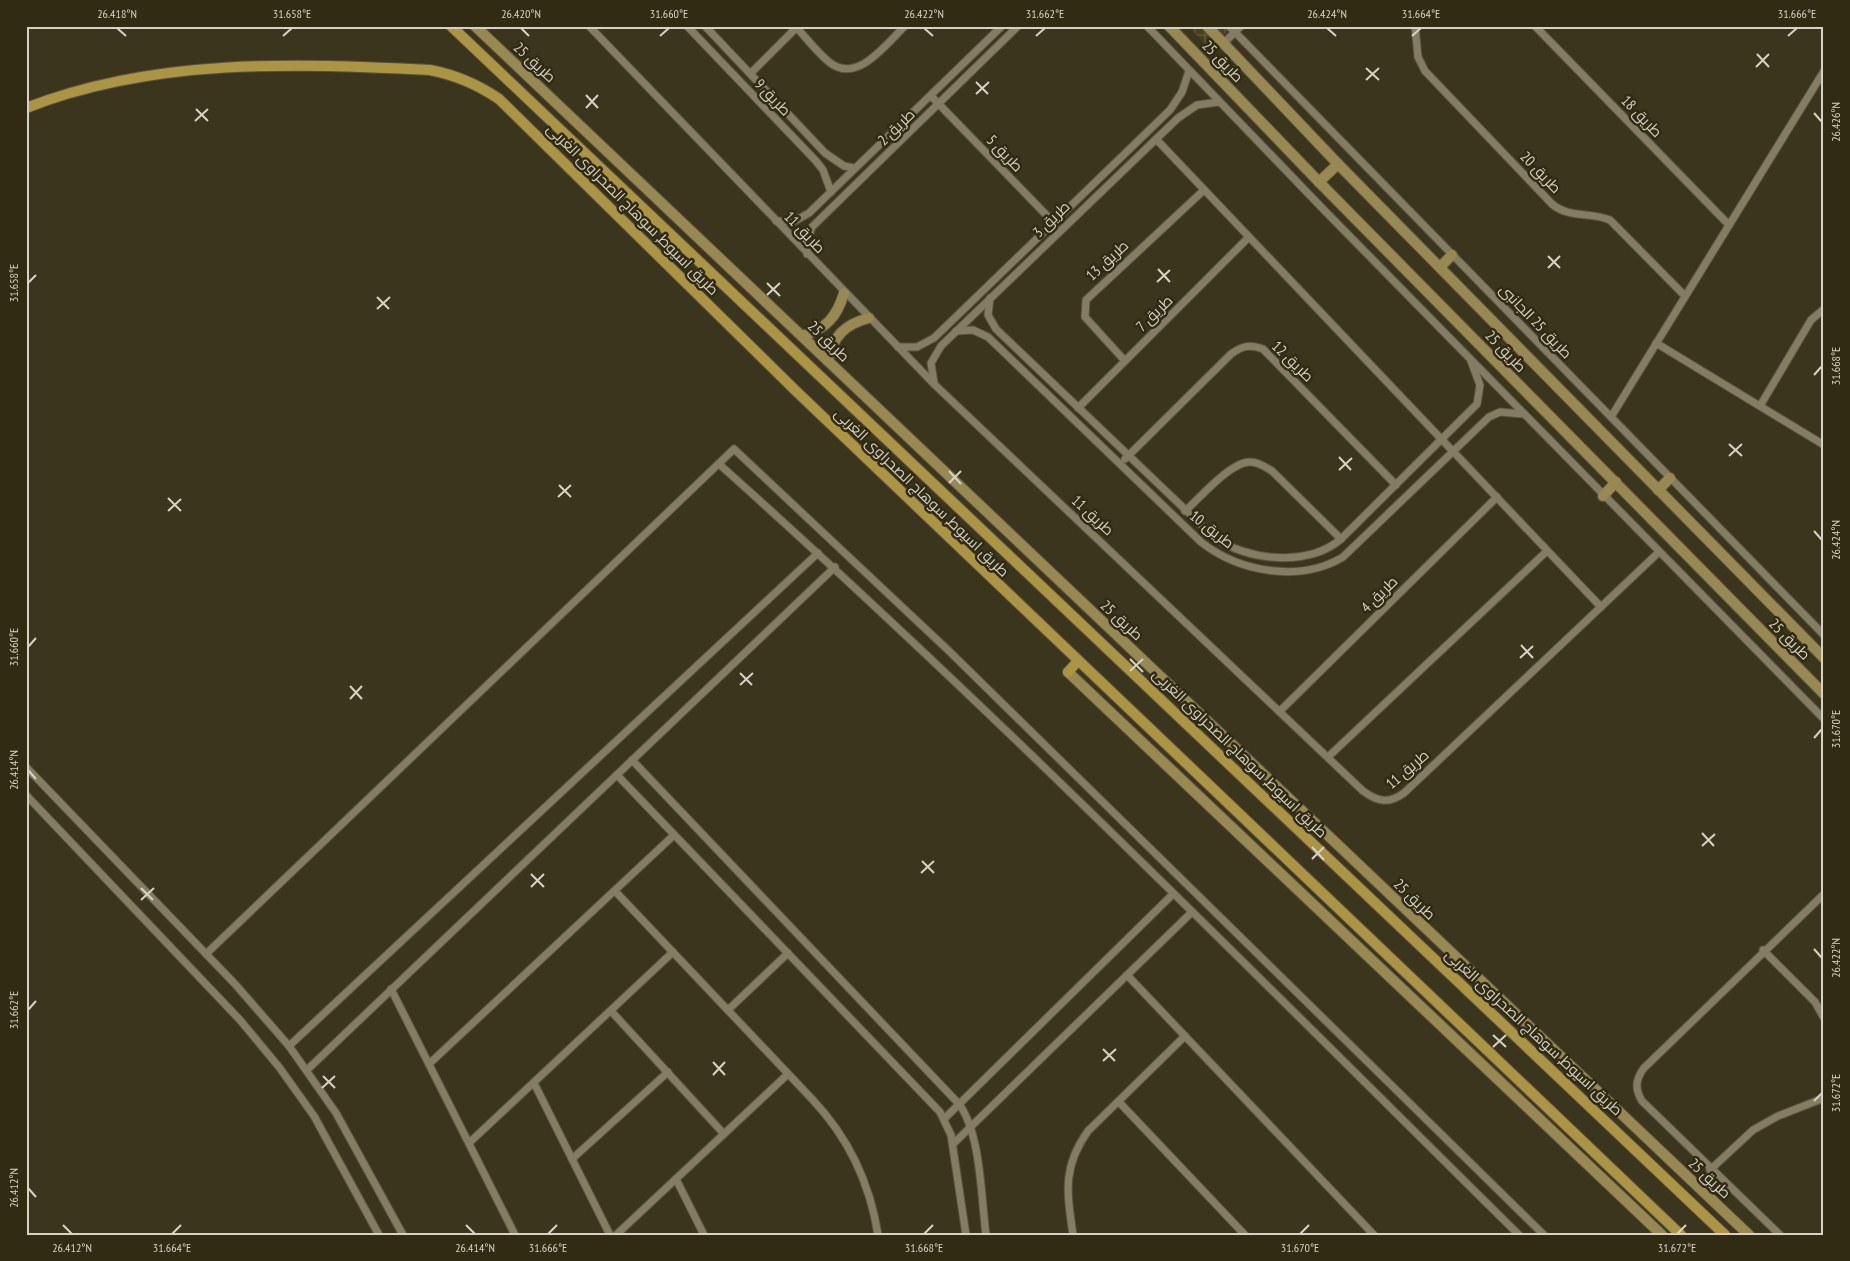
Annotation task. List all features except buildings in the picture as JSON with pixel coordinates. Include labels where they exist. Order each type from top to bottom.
[{"type":"main road","name":"طريق اسيوط, سوهاج الصحراوى الغربى","points":[[451,26],[1724,1235]]},
{"type":"main road","name":"طريق اسيوط, سوهاج الصحراوى الغربى","points":[[26,108],[72,93],[130,79],[211,68],[259,66],[430,70],[454,75],[478,85],[499,99],[797,392],[1681,1235]]},
{"type":"main road","points":[[1068,672],[1078,661]]},
{"type":"street","name":"طريق 25","points":[[476,26],[1749,1235]]},
{"type":"street","name":"طريق 11","points":[[589,26],[934,384],[1373,798],[1384,802],[1395,800],[1659,552]]},
{"type":"street","name":"طريق 9","points":[[706,26],[825,153],[844,166],[855,168]]},
{"type":"street","points":[[751,74],[797,27],[828,61],[843,69],[862,66],[905,26]]},
{"type":"street","name":"طريق 2","points":[[776,221],[784,223],[802,218],[1002,26]]},
{"type":"street","name":"طريق 2","points":[[807,254],[807,241],[812,227],[1018,26]]},
{"type":"street","points":[[1147,26],[1603,496],[1824,719]]},
{"type":"street","name":"طريق 25","points":[[1169,26],[1824,694]]},
{"type":"street","name":"طريق 25","points":[[1207,26],[1338,164],[1824,658]]},
{"type":"street","points":[[1215,35],[1224,26]]},
{"type":"street","name":"طريق 25 الجانبى","points":[[1229,26],[1824,635]]},
{"type":"street","points":[[1223,44],[1241,26]]},
{"type":"street","name":"طريق 20","points":[[1415,26],[1418,57],[1425,71],[1543,196],[1565,213],[1601,216],[1610,220],[1685,296]]},
{"type":"street","name":"طريق 18","points":[[1534,26],[1729,225]]},
{"type":"street","name":"طريق 9","points":[[688,27],[816,161],[828,181],[831,192]]},
{"type":"street","name":"طريق 3","points":[[898,347],[917,347],[934,338],[1170,110],[1182,92],[1190,70]]},
{"type":"street","points":[[1611,417],[1823,73]]},
{"type":"street","name":"طريق 5","points":[[931,96],[1060,229]]},
{"type":"street","name":"طريق 3","points":[[934,384],[931,363],[935,354],[956,331],[1060,229],[1187,110],[1202,104],[1220,102]]},
{"type":"street","points":[[1156,139],[1601,607]]},
{"type":"street","points":[[1320,182],[1338,164]]},
{"type":"street","name":"طريق 13","points":[[1125,360],[1085,317],[1086,300],[1204,190]]},
{"type":"street","name":"طريق 7","points":[[1078,408],[1249,237]]},
{"type":"street","points":[[1440,267],[1452,255]]},
{"type":"street","points":[[802,336],[826,326],[835,316],[844,292]]},
{"type":"street","name":"طريق 10","points":[[990,298],[988,314],[996,329],[1185,511],[1223,544],[1249,554],[1311,556],[1333,546],[1341,540],[1471,411],[1480,395],[1480,385],[1469,356]]},
{"type":"street","points":[[1760,406],[1811,320],[1824,308]]},
{"type":"street","points":[[828,361],[830,348],[836,337],[851,324],[869,318]]},
{"type":"street","name":"طريق 10","points":[[956,331],[973,330],[988,337],[1201,542],[1217,554],[1244,565],[1296,571],[1313,570],[1329,565],[1343,557],[1489,417],[1512,412],[1523,414]]},
{"type":"street","points":[[1656,343],[1824,445]]},
{"type":"street","name":"طريق 12","points":[[1120,464],[1231,354],[1240,347],[1252,345],[1263,349],[1396,485]]},
{"type":"street","points":[[206,954],[734,449],[956,658],[1544,1235]]},
{"type":"street","points":[[1185,511],[1229,471],[1239,465],[1250,462],[1262,465],[1272,471],[1341,540]]},
{"type":"street","points":[[719,464],[835,567],[1028,749],[1519,1235]]},
{"type":"street","points":[[1658,490],[1670,478]]},
{"type":"street","points":[[1603,496],[1616,482]]},
{"type":"street","name":"طريق 4","points":[[1280,711],[1497,497]]},
{"type":"street","points":[[1217,554],[1223,544]]},
{"type":"street","points":[[1333,546],[1343,557]]},
{"type":"street","points":[[1328,757],[1547,551]]},
{"type":"street","points":[[289,1046],[818,553]]},
{"type":"street","points":[[307,1070],[835,567]]},
{"type":"street","points":[[1816,627],[1824,624]]},
{"type":"street","points":[[1068,672],[1662,1235]]},
{"type":"street","points":[[632,760],[959,1104],[971,1126],[986,1235]]},
{"type":"street","points":[[26,767],[263,1014],[289,1046],[307,1070],[362,1158],[403,1235]]},
{"type":"street","points":[[617,774],[944,1118],[953,1144],[966,1235]]},
{"type":"street","points":[[26,795],[240,1020],[278,1067],[314,1116],[379,1235]]},
{"type":"street","points":[[429,1064],[674,834]]},
{"type":"street","points":[[615,891],[822,1109],[849,1148],[869,1194],[878,1235]]},
{"type":"street","points":[[944,1118],[1173,894]]},
{"type":"street","points":[[1780,1235],[1710,1170],[1642,1101],[1637,1093],[1638,1075],[1763,950],[1824,894]]},
{"type":"street","points":[[953,1144],[1192,912]]},
{"type":"street","points":[[1763,950],[1815,1002],[1824,1018]]},
{"type":"street","points":[[469,1143],[673,952]]},
{"type":"street","points":[[728,1010],[788,953]]},
{"type":"street","points":[[1127,975],[1374,1235]]},
{"type":"street","points":[[391,990],[516,1235]]},
{"type":"street","points":[[611,1010],[724,1134]]},
{"type":"street","points":[[1073,1235],[1067,1182],[1074,1155],[1088,1131],[1185,1036]]},
{"type":"street","points":[[572,1159],[668,1072]]},
{"type":"street","points":[[616,1235],[788,1074]]},
{"type":"street","points":[[534,1083],[610,1235]]},
{"type":"street","points":[[1710,1170],[1753,1130],[1778,1116],[1824,1098]]},
{"type":"street","points":[[1119,1102],[1245,1235]]},
{"type":"street","points":[[676,1179],[704,1235]]},
{"type":"shaded area","points":[[1188,26],[1233,26],[1209,48]]}]
